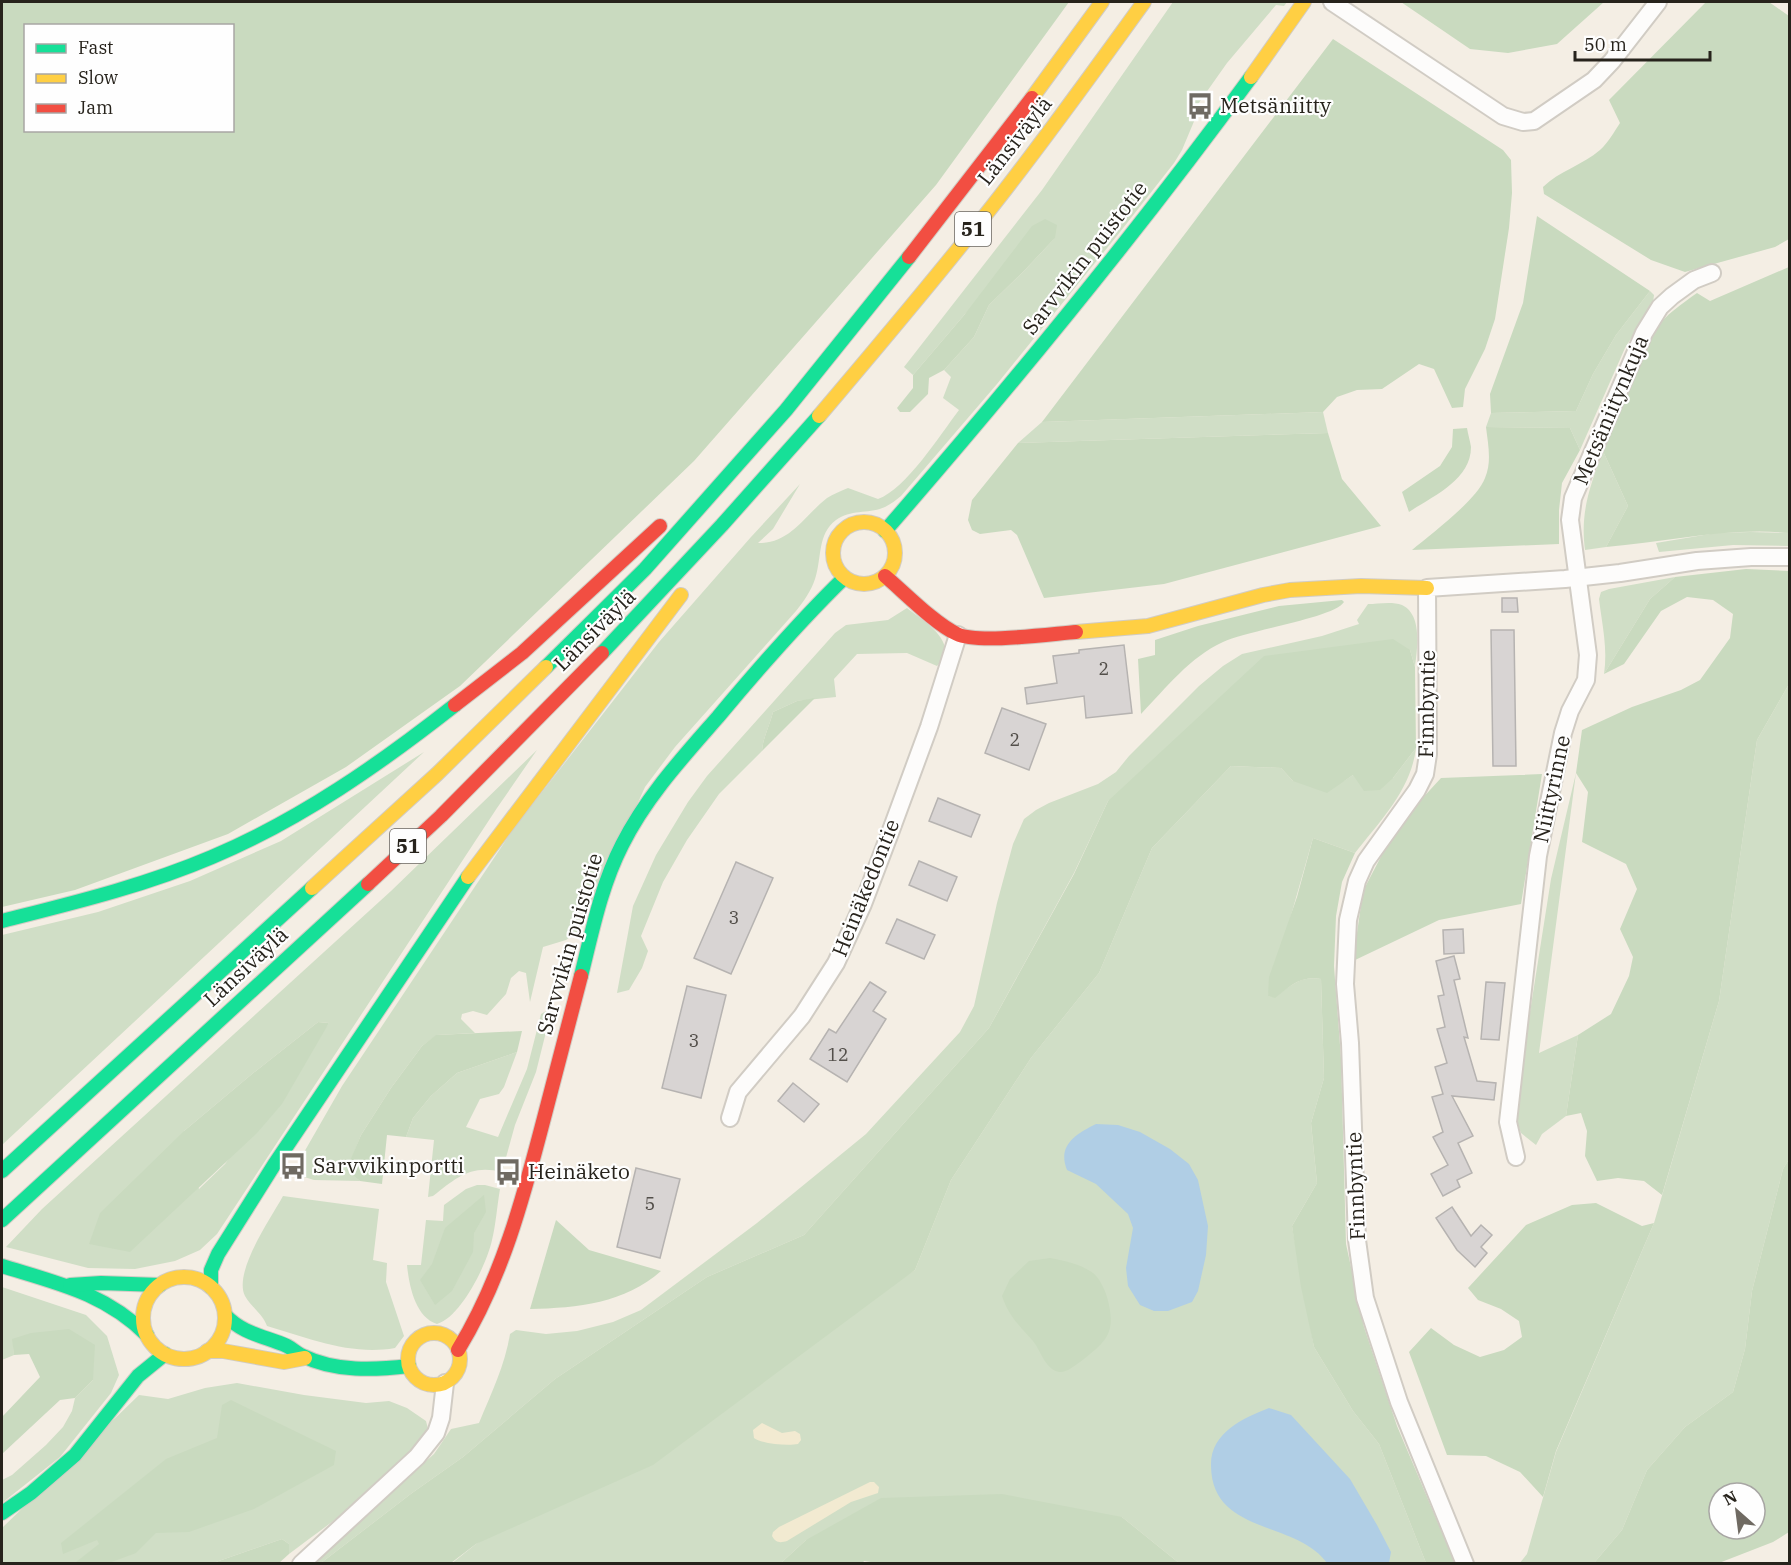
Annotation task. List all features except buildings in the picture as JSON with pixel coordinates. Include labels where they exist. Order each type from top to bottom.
[{"type":"main road","name":"Länsiväylä","points":[[2,1171],[437,774],[645,569],[786,410],[929,232],[1055,69],[1102,2]]},
{"type":"main road","name":"Länsiväylä","points":[[2,1220],[439,818],[663,591],[792,449],[946,263],[1082,90],[1144,2]]},
{"type":"main road","name":"Sarvvikin puistotie","points":[[885,531],[956,451],[1068,316],[1197,149],[1304,2]]},
{"type":"main road","points":[[2,921],[172,873],[279,824],[392,755],[528,647],[786,410]]},
{"type":"main road","points":[[703,566],[792,449]]},
{"type":"main road","points":[[865,522],[876,524],[885,531],[895,548],[895,559],[885,576],[865,585],[844,578],[833,559],[833,548],[837,537],[844,529],[865,522]]},
{"type":"main road","points":[[885,576],[944,626],[958,635],[978,639],[1148,626],[1290,590],[1361,586],[1427,588]]},
{"type":"main road","name":"Sarvvikin puistotie","points":[[458,1350],[481,1312],[500,1268],[529,1176],[589,941],[612,867],[631,826],[662,782],[765,661],[844,578]]},
{"type":"main road","points":[[211,1287],[211,1270],[236,1224],[477,863],[689,585]]},
{"type":"main road","points":[[2,1266],[66,1285],[121,1311],[147,1335],[154,1346],[175,1358],[197,1356],[207,1351],[221,1335],[225,1315],[223,1305],[211,1287],[199,1280],[186,1277],[172,1278],[150,1295],[144,1307],[143,1321],[147,1335]]},
{"type":"main road","points":[[66,1285],[101,1283],[160,1285]]},
{"type":"main road","points":[[225,1315],[240,1329],[290,1347],[305,1358]]},
{"type":"main road","points":[[437,1334],[444,1336],[451,1340],[458,1350],[457,1370],[445,1383],[428,1384],[419,1381],[409,1366],[409,1352],[417,1340],[423,1336],[437,1334]]},
{"type":"main road","points":[[207,1351],[284,1362],[305,1358],[355,1369],[384,1370],[409,1366]]},
{"type":"main road","points":[[2,1513],[31,1493],[75,1455],[138,1376],[165,1354]]},
{"type":"street","points":[[1332,2],[1497,112],[1523,122],[1534,121],[1594,80],[1612,61],[1658,2]]},
{"type":"street","name":"Metsäniitynkuja","points":[[1579,577],[1570,520],[1573,498],[1601,431],[1644,333],[1660,307],[1694,280],[1712,273]]},
{"type":"street","points":[[1427,588],[1620,573],[1697,561],[1790,557]]},
{"type":"street","name":"Niittyrinne","points":[[1516,1157],[1508,1122],[1538,856],[1563,733],[1570,711],[1586,680],[1588,655],[1579,577]]},
{"type":"street","name":"Finnbyntie","points":[[1427,588],[1428,754],[1425,774],[1417,790],[1366,861],[1357,881],[1348,920],[1345,984],[1350,1042],[1357,1240],[1365,1298],[1399,1402],[1465,1563]]},
{"type":"street","name":"Heinäkedontie","points":[[730,1118],[738,1092],[802,1016],[836,963],[863,903],[886,843],[929,727],[958,635]]},
{"type":"street","points":[[301,1563],[417,1458],[436,1433],[441,1418],[445,1383]]},
{"type":"green space","points":[[2,2],[1069,2],[936,185],[694,461],[460,686],[346,767],[228,834],[75,890],[2,907]]},
{"type":"green space","points":[[1173,2],[1287,2],[1284,6],[1276,5],[1227,63],[1191,114],[1195,119],[1174,163],[997,384],[901,496],[885,507],[848,514],[830,526],[821,547],[815,579],[802,603],[675,747],[645,787],[581,929],[566,940],[543,947],[530,1002],[526,973],[519,971],[511,978],[506,994],[487,1015],[473,1011],[462,1014],[461,1019],[475,1033],[437,1035],[422,1046],[391,1088],[361,1135],[347,1170],[360,1181],[314,1180],[301,1176],[306,1164],[303,1154],[342,1086],[514,828],[659,642],[800,484],[773,529],[758,543],[779,539],[788,534],[827,498],[848,488],[878,499],[889,493],[911,473],[932,447],[959,410],[943,398],[951,377],[944,370],[974,337],[989,305],[1055,238],[965,314],[913,375],[904,367],[1042,190]]},
{"type":"green space","points":[[1401,2],[1604,2],[1557,44],[1508,53],[1470,49]]},
{"type":"green space","points":[[1706,2],[1769,2],[1789,16],[1789,239],[1775,247],[1685,272],[1651,260],[1544,194],[1543,187],[1606,144],[1620,123],[1609,100]]},
{"type":"green space","points":[[1333,39],[1503,150],[1511,160],[1512,193],[1509,228],[1495,319],[1485,349],[1465,389],[1463,407],[1452,408],[1434,369],[1419,364],[1382,389],[1357,390],[1337,397],[1323,412],[1042,422]]},
{"type":"green space","points":[[1537,216],[1650,291],[1616,335],[1593,374],[1576,411],[1491,413],[1490,394],[1523,303]]},
{"type":"green space","points":[[1045,219],[1057,225],[1055,238],[989,305],[974,337],[944,370],[929,378],[928,394],[910,412],[900,412],[897,408],[913,388],[913,375],[965,314],[1032,226]]},
{"type":"green space","points":[[1789,267],[1789,533],[1720,533],[1606,547],[1628,506],[1603,451],[1632,374],[1655,330],[1669,314],[1697,293],[1710,301]]},
{"type":"green space","points":[[1650,291],[1654,295],[1653,303],[1625,348],[1580,450],[1570,428],[1486,427],[1491,413],[1576,411],[1593,374],[1616,335]]},
{"type":"green space","points":[[1323,412],[1328,433],[1018,443],[1042,422]]},
{"type":"green space","points":[[1486,427],[1570,428],[1580,450],[1562,483],[1559,544],[1412,550],[1453,516],[1480,487],[1488,466]]},
{"type":"green space","points":[[1467,428],[1471,447],[1465,469],[1449,486],[1409,512],[1402,492],[1440,466],[1452,447],[1453,429]]},
{"type":"green space","points":[[1328,433],[1342,479],[1381,526],[1164,584],[1044,598],[1017,535],[1011,530],[980,534],[972,530],[968,520],[972,500],[1018,443]]},
{"type":"green space","points":[[1603,451],[1628,506],[1606,547],[1585,550],[1585,511],[1590,488]]},
{"type":"green space","points":[[1716,533],[1789,533],[1789,546],[1733,545],[1659,552],[1656,543]]},
{"type":"green space","points":[[1746,569],[1789,571],[1789,684],[1757,740],[1719,1001],[1662,1195],[1644,1181],[1618,1178],[1597,1181],[1585,1156],[1587,1131],[1581,1113],[1566,1116],[1578,1035],[1611,1014],[1629,976],[1633,957],[1620,929],[1637,889],[1626,864],[1582,842],[1588,792],[1576,773],[1582,730],[1700,680],[1730,638],[1733,614],[1713,600],[1687,597],[1661,611],[1624,664],[1604,674],[1650,599],[1675,577]]},
{"type":"green space","points":[[1675,577],[1650,599],[1604,674],[1605,646],[1599,599],[1601,592]]},
{"type":"green space","points":[[1342,600],[1344,602],[1337,608],[1308,619],[1235,637],[1211,648],[1179,674],[1141,714],[1138,659],[1155,655],[1155,640],[1198,626],[1279,606]]},
{"type":"green space","points":[[1394,603],[1409,610],[1416,624],[1417,633],[1415,667],[1410,650],[1108,801],[1074,873],[989,1028],[804,1235],[707,1277],[555,1379],[463,1457],[321,1563],[312,1564],[434,1454],[451,1429],[479,1423],[501,1368],[510,1334],[516,1330],[546,1334],[577,1331],[613,1322],[641,1310],[757,1223],[866,1134],[960,1032],[974,1006],[997,903],[1013,844],[1024,819],[1049,803],[1098,784],[1116,772],[1199,686],[1242,654],[1322,636],[1359,624],[1357,620],[1368,604]]},
{"type":"green space","points":[[907,608],[937,633],[943,641],[944,657],[937,666],[907,653],[857,654],[834,679],[836,697],[797,701],[773,712],[762,751],[719,794],[687,840],[663,882],[641,936],[648,951],[642,968],[629,990],[617,993],[633,906],[656,855],[688,802],[707,776],[835,633],[846,625],[888,620]]},
{"type":"green space","points":[[1393,639],[1410,650],[1415,667],[1416,748],[1393,778],[1380,790],[1364,791],[1353,775],[1327,793],[1293,781],[1281,768],[1231,766],[1152,848],[1099,973],[1031,1058],[951,1180],[915,1270],[653,1465],[476,1544],[451,1563],[321,1563],[463,1457],[555,1379],[707,1277],[804,1235],[989,1028],[1074,874],[1108,801],[1264,656]]},
{"type":"green space","points":[[1789,684],[1789,1159],[1783,1169],[1752,1291],[1745,1349],[1733,1392],[1685,1427],[1647,1470],[1622,1530],[1594,1563],[1519,1564],[1527,1554],[1556,1452],[1654,1223],[1719,1001],[1757,740]]},
{"type":"green space","points":[[815,698],[762,751],[773,712],[797,701]]},
{"type":"green space","points":[[1416,748],[1408,778],[1401,791],[1384,817],[1355,853],[1313,838],[1268,996],[1275,997],[1302,980],[1321,979],[1324,1078],[1311,1123],[1317,1183],[1292,1226],[1314,1347],[1353,1411],[1379,1444],[1426,1563],[1179,1563],[1122,1517],[806,1540],[781,1563],[451,1564],[476,1544],[915,1270],[951,1180],[1031,1058],[1099,973],[1152,848],[1231,766],[1281,768],[1293,781],[1344,781],[1353,775],[1393,778]]},
{"type":"green space","points":[[537,750],[217,1234],[200,1250],[175,1261],[135,1269],[88,1268],[6,1247],[42,1209],[391,891]],"holes":[[[318,1022],[329,1023],[225,1164],[199,1189],[184,1131]]]},
{"type":"green space","points":[[424,752],[2,1145],[2,935],[98,912],[190,881],[281,841]]},
{"type":"green space","points":[[1576,773],[1539,1053],[1578,1035],[1566,1116],[1542,1134],[1536,1145],[1521,1133],[1517,1122],[1524,1050],[1551,879]]},
{"type":"green space","points":[[1542,774],[1521,904],[1439,920],[1353,961],[1363,891],[1386,847],[1418,803],[1441,778]]},
{"type":"green space","points":[[1313,838],[1355,853],[1342,882],[1336,916],[1334,966],[1341,1058],[1346,1244],[1364,1327],[1397,1426],[1455,1563],[1426,1563],[1379,1444],[1353,1411],[1314,1347],[1301,1287],[1292,1226],[1317,1183],[1311,1123],[1324,1078],[1321,979],[1302,980],[1275,998],[1268,996],[1269,977],[1297,897]]},
{"type":"green space","points":[[546,1011],[550,1016],[536,1072],[515,1125],[502,1172],[481,1170],[464,1174],[433,1196],[428,1197],[434,1140],[406,1137],[413,1118],[431,1096],[457,1073],[517,1052],[504,1087],[499,1094],[480,1099],[466,1127],[498,1137],[527,1069],[541,1014]]},
{"type":"green space","points":[[318,1022],[329,1023],[282,1104],[257,1133],[130,1252],[89,1244],[100,1213],[184,1131]]},
{"type":"green space","points":[[522,1031],[517,1052],[457,1073],[431,1096],[413,1118],[406,1137],[387,1135],[382,1184],[360,1181],[346,1170],[361,1135],[391,1088],[422,1046],[436,1035]]},
{"type":"green space","points":[[1789,1159],[1789,1532],[1773,1542],[1719,1563],[1594,1563],[1622,1530],[1647,1470],[1685,1427],[1733,1392],[1745,1349],[1752,1291],[1783,1169]]},
{"type":"green space","points":[[477,1185],[500,1189],[495,1228],[489,1250],[479,1275],[464,1301],[446,1319],[437,1324],[423,1315],[418,1308],[409,1282],[407,1265],[421,1265],[426,1220],[443,1221],[444,1205],[466,1189]]},
{"type":"green space","points":[[484,1195],[486,1212],[474,1233],[473,1252],[452,1291],[435,1305],[420,1280],[432,1264],[445,1228]]},
{"type":"green space","points":[[283,1196],[379,1209],[373,1260],[387,1263],[386,1282],[404,1336],[395,1348],[362,1350],[346,1348],[267,1326],[245,1296],[244,1273],[255,1245]]},
{"type":"green space","points":[[1596,1203],[1642,1226],[1654,1223],[1556,1451],[1543,1497],[1520,1472],[1486,1456],[1447,1455],[1409,1352],[1431,1328],[1454,1345],[1480,1357],[1504,1350],[1522,1337],[1519,1321],[1501,1309],[1478,1300],[1468,1288],[1526,1225],[1572,1205]]},
{"type":"green space","points":[[556,1220],[589,1250],[661,1271],[632,1290],[600,1302],[530,1309]]},
{"type":"green space","points":[[1050,1258],[1078,1265],[1095,1275],[1105,1291],[1110,1309],[1110,1328],[1103,1342],[1080,1362],[1062,1372],[1054,1370],[1047,1364],[1033,1341],[1011,1315],[1002,1296],[1010,1279],[1029,1261]]},
{"type":"green space","points":[[2,1287],[86,1315],[107,1336],[119,1375],[111,1393],[60,1457],[2,1503],[2,1480],[12,1475],[63,1427],[72,1411],[75,1398],[93,1380],[13,1339],[14,1355],[2,1360]]},
{"type":"green space","points":[[69,1329],[95,1345],[93,1380],[75,1398],[60,1400],[2,1454],[2,1417],[40,1377],[29,1354],[14,1355],[12,1339],[31,1333]]},
{"type":"green space","points":[[237,1383],[366,1403],[389,1401],[407,1408],[426,1421],[428,1429],[415,1447],[382,1481],[289,1554],[289,1544],[282,1539],[213,1563],[2,1564],[2,1528],[139,1395],[168,1399],[205,1388]]},
{"type":"green space","points":[[231,1400],[336,1451],[334,1465],[254,1509],[189,1532],[156,1533],[136,1553],[109,1563],[76,1562],[99,1544],[97,1540],[63,1554],[61,1543],[166,1459],[217,1438],[222,1405]]},
{"type":"green space","points":[[1002,1494],[1122,1517],[1179,1563],[884,1564],[864,1561],[862,1564],[781,1563],[806,1540],[881,1498]]},
{"type":"green space","points":[[282,1539],[289,1544],[289,1554],[279,1563],[213,1563]]},
{"type":"sand","points":[[762,1423],[782,1433],[795,1431],[800,1434],[801,1440],[798,1444],[788,1445],[758,1440],[754,1438],[753,1430]]},
{"type":"sand","points":[[874,1482],[879,1487],[878,1493],[851,1502],[787,1541],[778,1542],[772,1536],[779,1527]]},
{"type":"water","points":[[1096,1124],[1118,1125],[1140,1132],[1170,1149],[1189,1164],[1198,1180],[1208,1226],[1206,1255],[1198,1291],[1192,1302],[1168,1311],[1154,1311],[1140,1305],[1128,1286],[1126,1268],[1133,1228],[1128,1214],[1096,1184],[1067,1170],[1065,1161],[1064,1154],[1070,1141]]},
{"type":"water","points":[[1269,1408],[1291,1415],[1350,1479],[1391,1552],[1389,1563],[1327,1563],[1313,1549],[1296,1539],[1240,1516],[1225,1504],[1215,1488],[1211,1466],[1216,1444],[1230,1428]]},
{"type":"traffic: fast","points":[[885,531],[1073,308],[1208,136],[1251,77]]},
{"type":"traffic: fast","points":[[546,667],[645,569],[786,410],[909,257]]},
{"type":"traffic: fast","points":[[602,653],[722,525],[819,416]]},
{"type":"traffic: fast","points":[[581,976],[608,877],[622,845],[642,810],[679,762],[764,664],[844,578]]},
{"type":"traffic: fast","points":[[2,921],[134,885],[212,857],[245,842],[277,826],[338,789],[455,705]]},
{"type":"traffic: fast","points":[[211,1287],[211,1270],[218,1254],[274,1165],[468,877]]},
{"type":"traffic: fast","points":[[2,1220],[368,884]]},
{"type":"traffic: fast","points":[[2,1171],[312,888]]},
{"type":"traffic: fast","points":[[2,1266],[61,1284],[97,1299],[131,1321],[147,1335]]},
{"type":"traffic: fast","points":[[70,1285],[101,1283],[160,1285]]},
{"type":"traffic: fast","points":[[225,1315],[246,1331],[287,1346],[301,1355],[328,1365],[369,1369],[409,1366]]},
{"type":"traffic: fast","points":[[2,1513],[31,1493],[75,1455],[138,1376],[165,1354]]},
{"type":"traffic: slow","points":[[1032,98],[1102,2]]},
{"type":"traffic: slow","points":[[819,416],[923,293],[1004,192],[1144,2]]},
{"type":"traffic: slow","points":[[1251,77],[1304,2]]},
{"type":"traffic: slow","points":[[864,522],[876,524],[886,531],[893,541],[895,553],[893,565],[886,575],[876,582],[864,584],[852,582],[842,575],[835,565],[833,553],[835,541],[842,531],[852,524],[864,522]]},
{"type":"traffic: slow","points":[[1076,632],[1148,626],[1290,590],[1361,586],[1427,588]]},
{"type":"traffic: slow","points":[[468,877],[681,595]]},
{"type":"traffic: slow","points":[[312,888],[437,774],[546,667]]},
{"type":"traffic: slow","points":[[184,1277],[200,1280],[213,1289],[222,1302],[225,1318],[222,1334],[213,1347],[200,1356],[184,1359],[168,1356],[155,1347],[146,1334],[143,1318],[146,1302],[155,1289],[168,1280],[184,1277]]},
{"type":"traffic: slow","points":[[434,1333],[444,1335],[452,1341],[458,1349],[460,1359],[458,1369],[452,1377],[444,1383],[434,1385],[424,1383],[416,1377],[410,1369],[408,1359],[410,1349],[416,1341],[424,1335],[434,1333]]},
{"type":"traffic: slow","points":[[207,1351],[223,1351],[284,1362],[305,1358]]},
{"type":"traffic: jam","points":[[909,257],[1032,98]]},
{"type":"traffic: jam","points":[[455,705],[522,653],[660,526]]},
{"type":"traffic: jam","points":[[885,576],[948,629],[967,637],[997,638],[1076,632]]},
{"type":"traffic: jam","points":[[368,884],[441,816],[602,653]]},
{"type":"traffic: jam","points":[[458,1350],[487,1295],[510,1237],[528,1178],[581,976]]},
{"type":"place","name":"Metsäniitty","points":[[1200,106]]},
{"type":"place","name":"Sarvvikinportti","points":[[293,1166]]},
{"type":"place","name":"Heinäketo","points":[[508,1172]]}]
